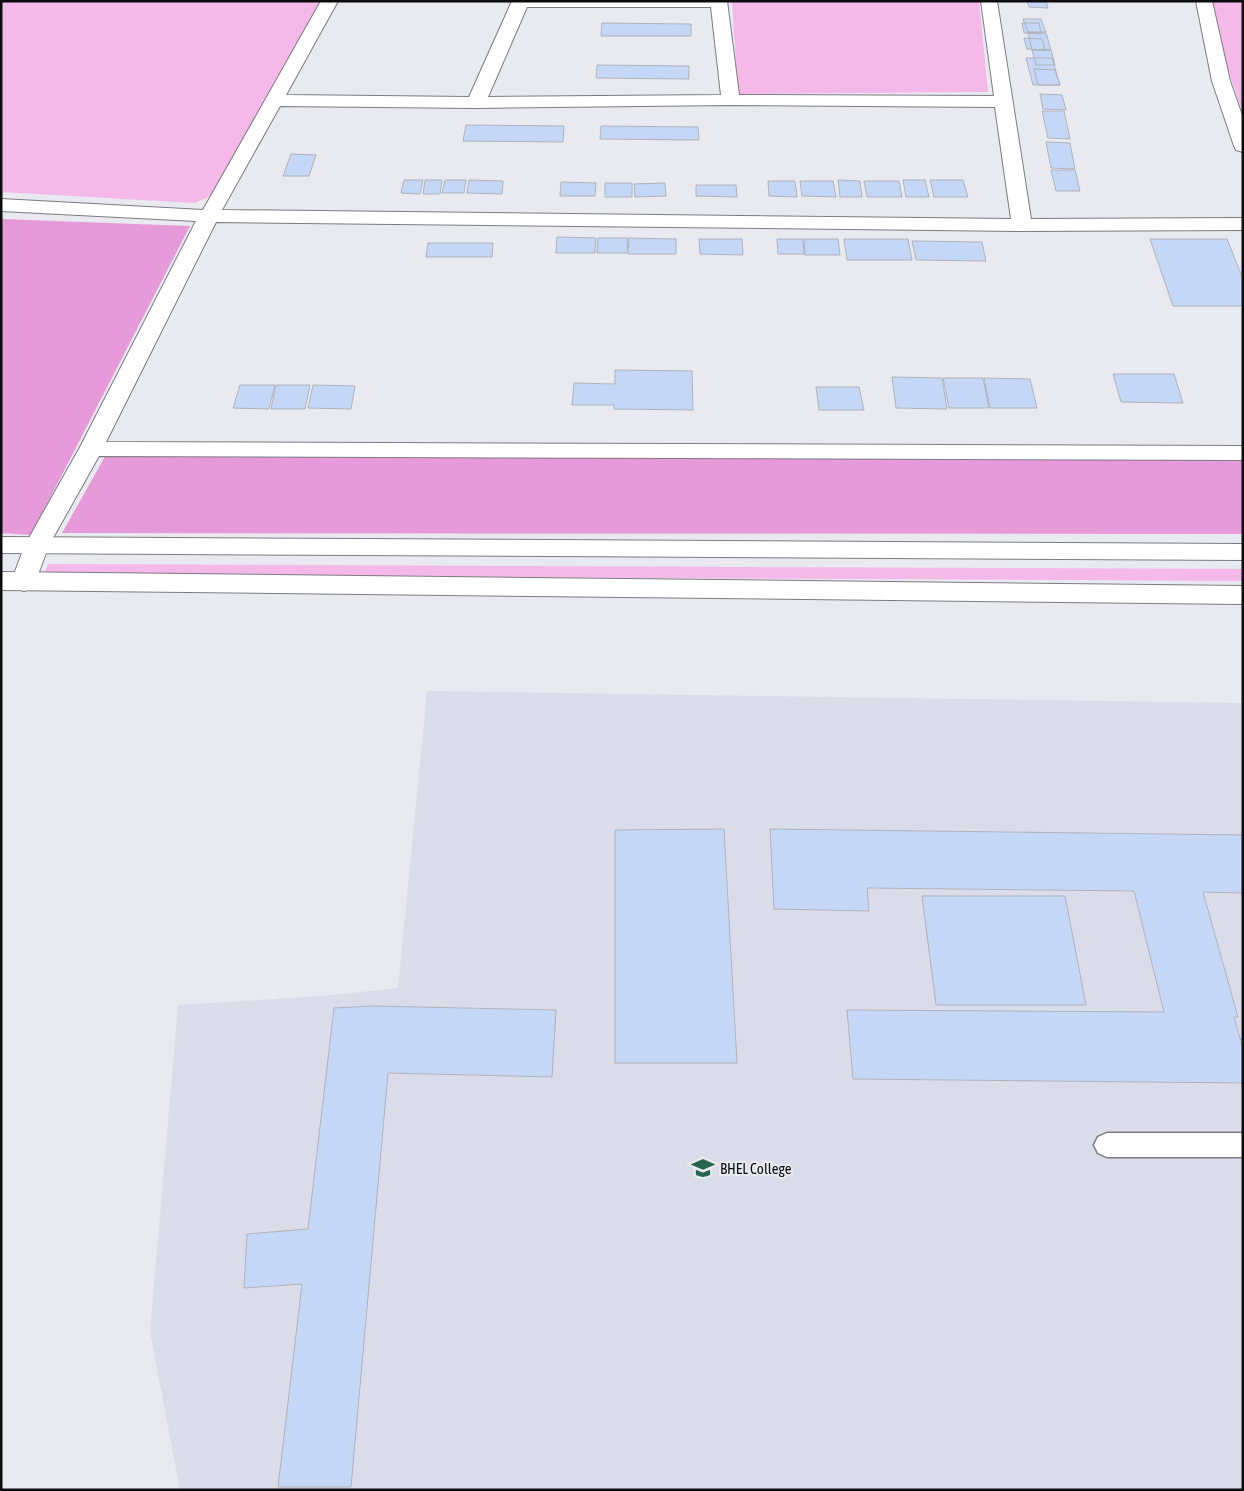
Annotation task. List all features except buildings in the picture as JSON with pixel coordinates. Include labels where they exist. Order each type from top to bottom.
[{"type":"street","points":[[13,582],[37,545],[91,449],[210,216],[330,1]]},
{"type":"street","points":[[476,103],[521,1],[719,2],[731,100]]},
{"type":"street","points":[[989,1],[1022,225]]},
{"type":"street","points":[[1204,1],[1221,81],[1243,146]]},
{"type":"street","points":[[275,100],[476,103],[731,100],[1004,102]]},
{"type":"street","points":[[1,205],[210,216],[1022,225],[1243,224]]},
{"type":"street","points":[[91,449],[1243,453]]},
{"type":"street","points":[[1,545],[1243,552]]},
{"type":"street","points":[[13,582],[1243,595]]},
{"type":"lane","points":[[1107,1145],[1243,1145]]},
{"type":"shaded area","points":[[1,1],[325,1],[217,193],[195,203],[1,192]]},
{"type":"shaded area","points":[[732,1],[979,1],[988,92],[738,94]]},
{"type":"shaded area","points":[[1211,1],[1243,1],[1243,114],[1221,49]]},
{"type":"shaded area","points":[[1,219],[190,226],[31,535],[1,533]]},
{"type":"shaded area","points":[[107,453],[1243,456],[1243,534],[62,533]]},
{"type":"shaded area","points":[[48,564],[1243,569],[1243,581],[44,575]]},
{"type":"shaded area","name":"BHEL College","points":[[427,691],[1243,703],[1243,1490],[180,1490],[150,1332],[178,1005],[323,996],[398,988]]},
{"type":"place","name":"BHEL College","points":[[703,1168]]}]
